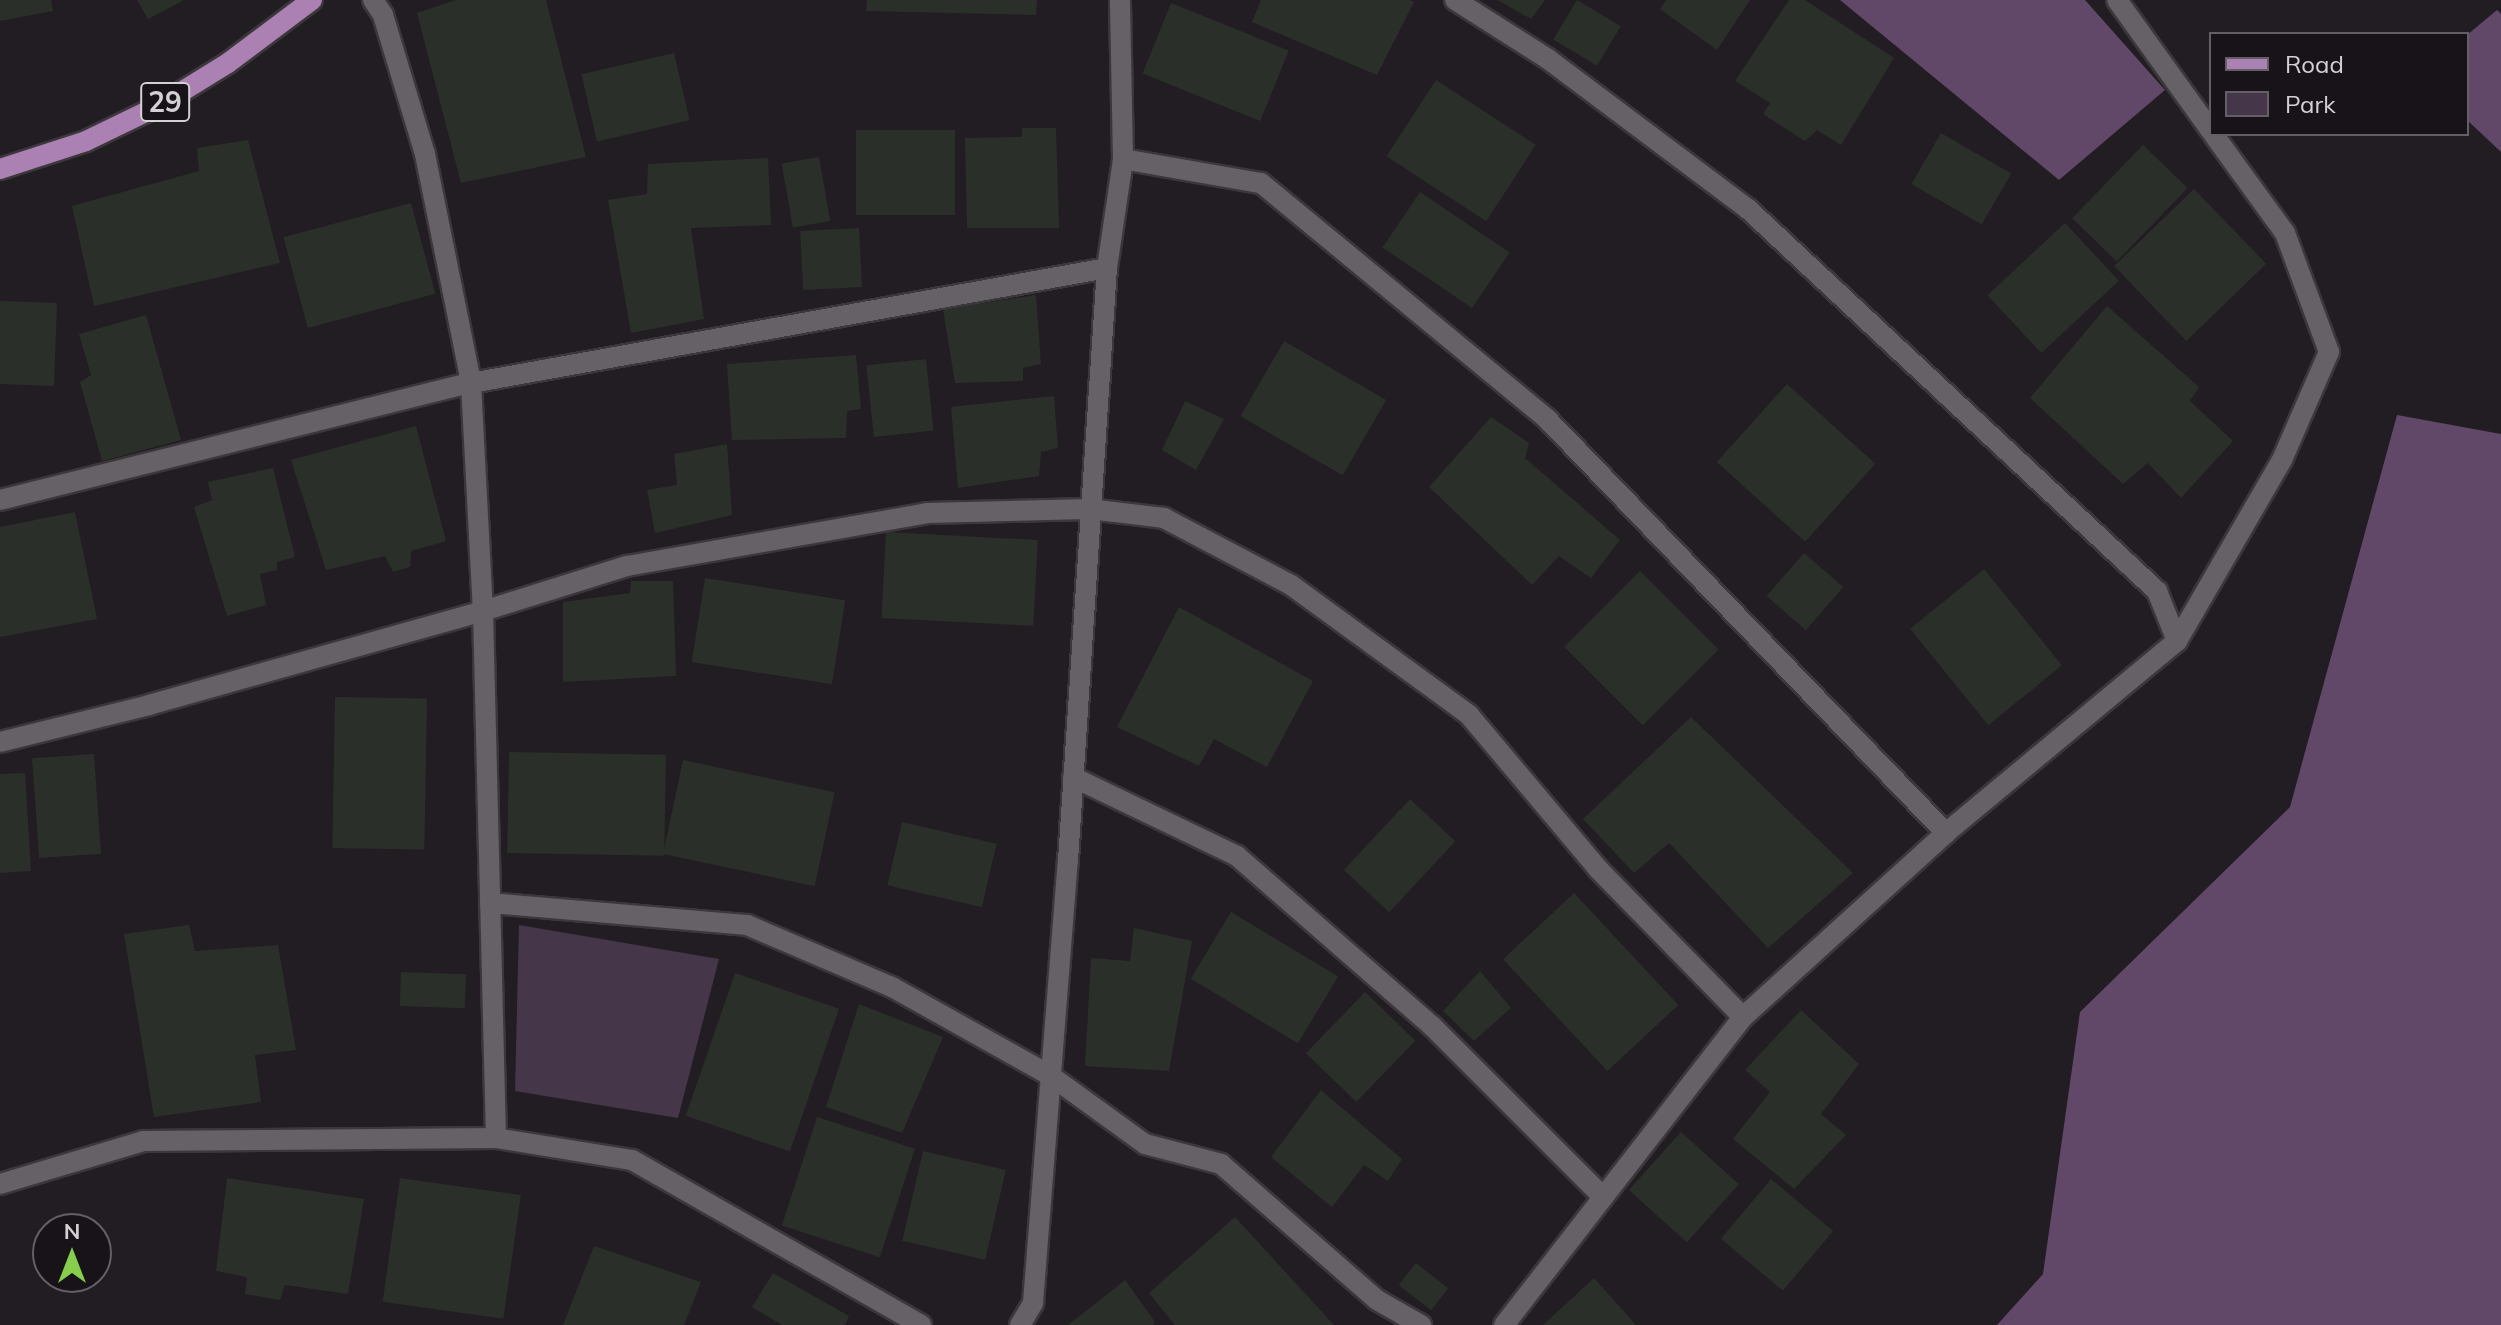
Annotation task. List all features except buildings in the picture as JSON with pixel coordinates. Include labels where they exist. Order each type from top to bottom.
[{"type":"main road","name":"29","points":[[0,169],[86,141],[160,105],[228,63],[312,0]]},
{"type":"street","points":[[373,0],[383,15],[425,154],[471,383],[483,611],[496,1138]]},
{"type":"street","points":[[1020,1325],[1033,1303],[1107,268],[1123,159],[1120,0]]},
{"type":"street","points":[[1455,0],[1548,59],[1748,209],[2157,591],[2177,641]]},
{"type":"street","points":[[2117,0],[2209,128]]},
{"type":"street","points":[[1504,1325],[1743,1017],[1946,833],[2177,641],[2282,460],[2329,352],[2285,233],[2215,136]]},
{"type":"street","points":[[1123,159],[1261,183],[1548,420],[1946,833]]},
{"type":"street","points":[[0,500],[471,383],[1107,268]]},
{"type":"street","points":[[0,742],[149,705],[483,611],[627,566],[927,513],[1089,509],[1164,518],[1291,585],[1469,715],[1598,869],[1743,1017]]},
{"type":"street","points":[[1073,777],[1237,856],[1432,1026],[1603,1197]]},
{"type":"street","points":[[490,903],[747,925],[892,987],[1051,1076],[1145,1144],[1221,1164],[1377,1300],[1421,1325]]},
{"type":"street","points":[[0,1184],[143,1141],[496,1138],[632,1160],[921,1325]]},
{"type":"green space","points":[[519,925],[719,959],[678,1118],[515,1091]]},
{"type":"shaded area","points":[[1840,0],[2085,0],[2165,90],[2059,180]]},
{"type":"shaded area","points":[[2497,10],[2501,14],[2501,152],[2469,122],[2469,33]]},
{"type":"shaded area","points":[[2397,415],[2501,434],[2501,1325],[1997,1325],[2043,1274],[2080,1012],[2290,807]]}]
